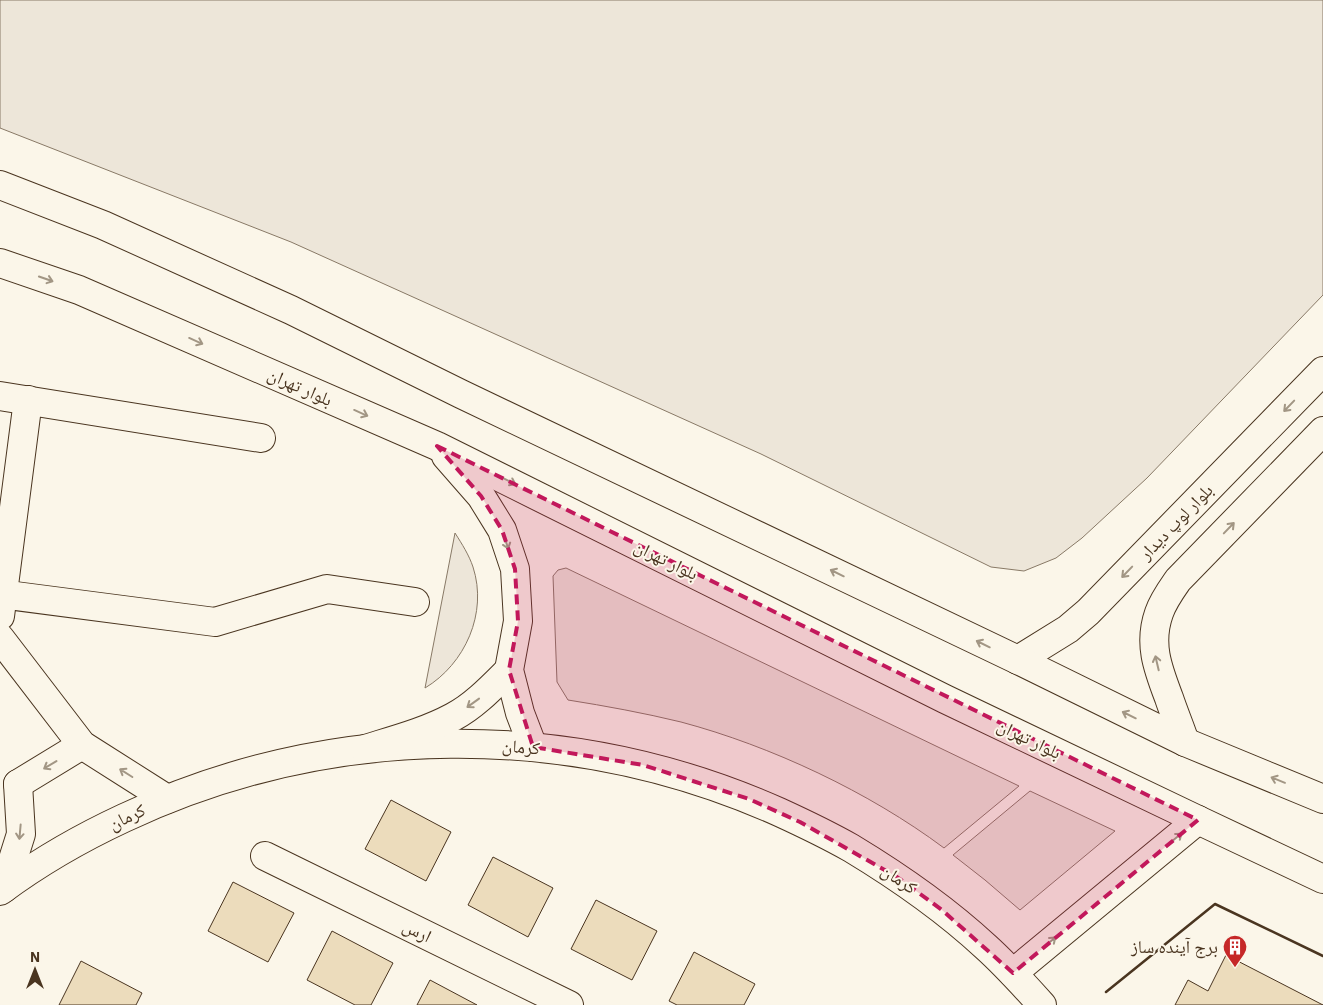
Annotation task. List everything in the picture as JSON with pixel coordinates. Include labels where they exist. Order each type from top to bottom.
[{"type":"main road","points":[[0,185],[103,225],[291,310],[1185,742],[1323,798]]},
{"type":"main road","name":"بلوار تهران","points":[[0,263],[78,290],[438,446],[945,699],[1323,878]]},
{"type":"main road","name":"بلوار لوپ دیدار","points":[[1018,660],[1068,629],[1088,612],[1323,371]]},
{"type":"main road","points":[[0,396],[261,438]]},
{"type":"main road","points":[[28,400],[1,601],[215,622],[327,590],[415,602]]},
{"type":"main road","points":[[1185,742],[1160,677],[1156,661],[1154,644],[1159,612],[1166,597],[1178,580],[1323,431]]},
{"type":"main road","points":[[438,446],[482,496],[502,530],[515,570],[518,621],[509,670],[520,713],[532,746]]},
{"type":"main road","points":[[0,638],[82,745],[167,799]]},
{"type":"main road","points":[[365,749],[420,732],[453,717],[483,696],[509,670]]},
{"type":"main road","name":"کرمان","points":[[2,889],[50,857],[99,830],[167,799],[255,770],[310,757],[365,749],[421,744],[477,743],[532,746],[588,754],[643,765],[696,780],[749,799],[850,847],[897,877],[942,910],[985,946],[1042,1005]]},
{"type":"main road","points":[[2,889],[21,834],[9,779],[82,745]]},
{"type":"main road","points":[[1013,973],[1198,820]]},
{"type":"main road","name":"ارس","points":[[265,856],[569,1005]]},
{"type":"highlighted area","points":[[437,446],[1198,820],[1013,973],[942,910],[897,877],[800,822],[749,799],[643,765],[533,747],[509,670],[518,621],[515,569],[502,530],[481,496]]},
{"type":"shaded area","points":[[0,0],[1323,0],[1323,295],[1147,478],[1082,538],[1056,558],[1024,571],[991,567],[761,454],[291,242],[0,128]]},
{"type":"shaded area","points":[[455,533],[473,567],[477,584],[475,619],[470,636],[462,651],[439,678],[425,688]]},
{"type":"shaded area","points":[[566,568],[1019,786],[944,848],[915,827],[852,790],[818,773],[750,744],[681,722],[568,700],[557,682],[553,576],[558,570]]},
{"type":"shaded area","points":[[1030,791],[1115,831],[1020,910],[953,855]]},
{"type":"building","points":[[391,800],[451,832],[426,881],[365,849]]},
{"type":"building","points":[[493,857],[553,888],[528,937],[468,905]]},
{"type":"building","points":[[233,882],[294,913],[268,962],[208,931]]},
{"type":"building","points":[[596,900],[657,931],[632,980],[571,949]]},
{"type":"building","points":[[332,931],[393,963],[371,1005],[355,1005],[307,980]]},
{"type":"building","points":[[694,952],[755,984],[744,1005],[677,1005],[669,1001]]},
{"type":"building","name":"برج آینده ساز","points":[[1226,955],[1323,1005],[1175,1005],[1188,980],[1208,991]]},
{"type":"building","points":[[81,961],[142,993],[136,1005],[59,1005]]},
{"type":"building","points":[[430,980],[477,1005],[417,1005]]},
{"type":"wall","points":[[1106,992],[1215,904],[1323,956]]},
{"type":"place","name":"برج آینده ساز","points":[[1235,968]]}]
